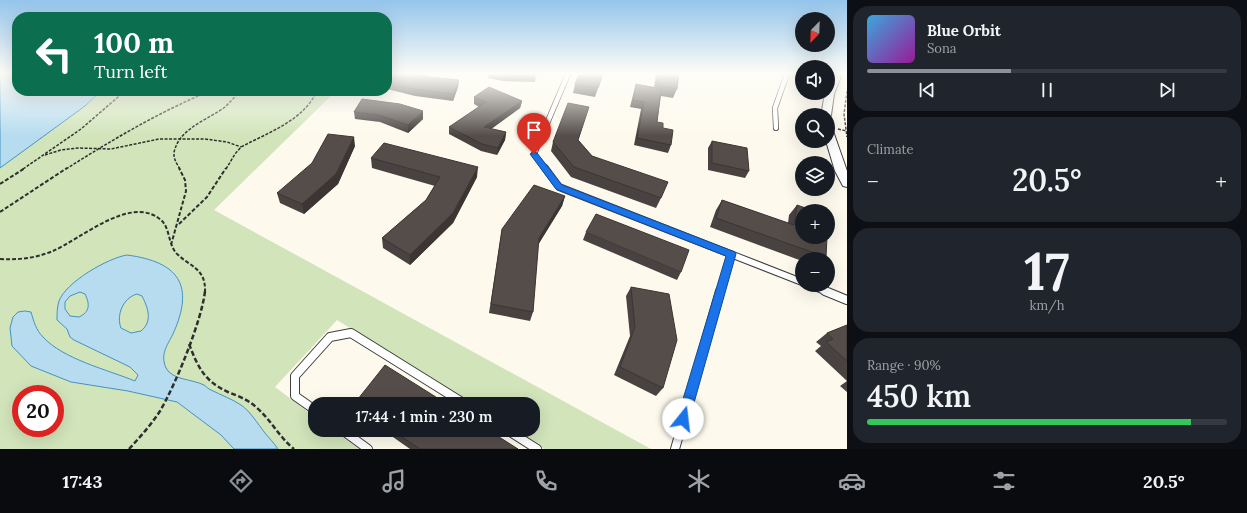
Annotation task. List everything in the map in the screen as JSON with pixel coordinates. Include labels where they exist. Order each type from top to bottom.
[{"type":"street","points":[[826,108],[829,95]]},
{"type":"street","points":[[834,148],[841,171],[847,183]]},
{"type":"lane","points":[[559,95],[534,154],[559,187],[795,279]]},
{"type":"lane","points":[[776,128],[775,108],[780,95]]},
{"type":"lane","points":[[675,449],[731,254]]},
{"type":"lane","points":[[827,292],[847,300]]},
{"type":"lane","points":[[308,405],[295,396],[295,376],[330,337],[351,333],[454,397]]},
{"type":"lane","points":[[352,437],[368,449]]},
{"type":"lane","points":[[518,437],[538,449]]},
{"type":"path","points":[[846,95],[844,109],[845,130],[847,137]]},
{"type":"path","points":[[0,184],[45,155],[108,108],[120,96]]},
{"type":"path","points":[[0,212],[97,149],[198,96]]},
{"type":"path","points":[[171,246],[179,224],[186,188],[184,178],[174,159],[173,150],[181,138],[193,127],[229,104],[236,96]]},
{"type":"path","points":[[179,224],[209,195],[221,178],[234,154],[241,147],[296,117],[313,101],[315,96]]},
{"type":"path","points":[[45,155],[61,150],[122,147],[139,142],[181,138],[227,142],[241,147]]},
{"type":"path","points":[[0,259],[30,259],[48,254],[63,247],[107,220],[133,213],[157,217],[165,225],[171,246],[178,255],[200,271],[205,284],[204,299],[178,373],[164,404],[150,425],[129,449]]},
{"type":"path","points":[[189,343],[198,364],[211,383],[253,404],[269,420],[284,441],[294,449]]},
{"type":"green space","points":[[96,96],[331,96],[214,210],[651,449],[544,449],[525,437],[540,437],[540,397],[461,397],[337,320],[275,387],[308,412],[308,437],[343,437],[359,449],[0,449],[0,168],[85,106]]},
{"type":"water","points":[[0,95],[96,96],[85,106],[0,168]]},
{"type":"water","points":[[127,255],[145,258],[159,263],[170,270],[178,279],[182,289],[182,302],[179,317],[164,354],[164,363],[169,372],[177,377],[204,385],[210,390],[241,405],[251,414],[278,449],[234,449],[221,435],[177,402],[128,391],[71,382],[31,366],[12,346],[10,328],[13,317],[18,312],[31,312],[39,332],[52,345],[62,352],[86,363],[135,381],[138,375],[130,367],[74,340],[70,337],[67,329],[57,320],[57,308],[59,301],[70,286],[88,272],[119,257]],"holes":[[[80,292],[85,294],[87,298],[87,310],[79,317],[70,316],[65,309],[65,302],[70,296]],[[137,294],[142,296],[147,310],[148,319],[145,327],[141,331],[131,333],[121,328],[119,318],[124,303],[132,296]]]},
{"type":"building","points":[[477,95],[508,95],[522,101],[484,127],[506,132],[498,148],[482,144],[449,127],[486,102],[474,97]]},
{"type":"building","points":[[634,95],[660,95],[657,122],[663,123],[663,128],[673,130],[671,145],[637,138],[644,102],[633,100]]},
{"type":"building","points":[[362,99],[400,104],[423,111],[408,125],[379,115],[354,112]]},
{"type":"building","points":[[568,103],[589,107],[578,140],[592,156],[668,182],[661,198],[574,167],[553,142]]},
{"type":"building","points":[[328,134],[354,137],[336,174],[302,204],[277,193],[312,163]]},
{"type":"building","points":[[712,141],[747,148],[749,171],[712,163]]},
{"type":"building","points":[[384,143],[478,167],[453,213],[410,255],[382,238],[426,200],[440,177],[371,158]]},
{"type":"building","points":[[534,185],[565,196],[539,238],[533,312],[491,304],[502,229]]},
{"type":"building","points":[[722,200],[794,225],[795,218],[795,244],[827,244],[826,252],[812,252],[716,218]]},
{"type":"building","points":[[596,214],[689,250],[681,272],[586,232]]},
{"type":"building","points":[[631,287],[669,294],[677,340],[663,388],[620,367],[635,327]]},
{"type":"building","points":[[847,325],[847,361],[826,342],[833,339],[827,333]]},
{"type":"building","points":[[385,365],[436,397],[360,397]]},
{"type":"building","points":[[402,437],[499,437],[518,449],[420,449]]},
{"type":"route","points":[[534,154],[559,187],[731,254],[683,419]]}]
